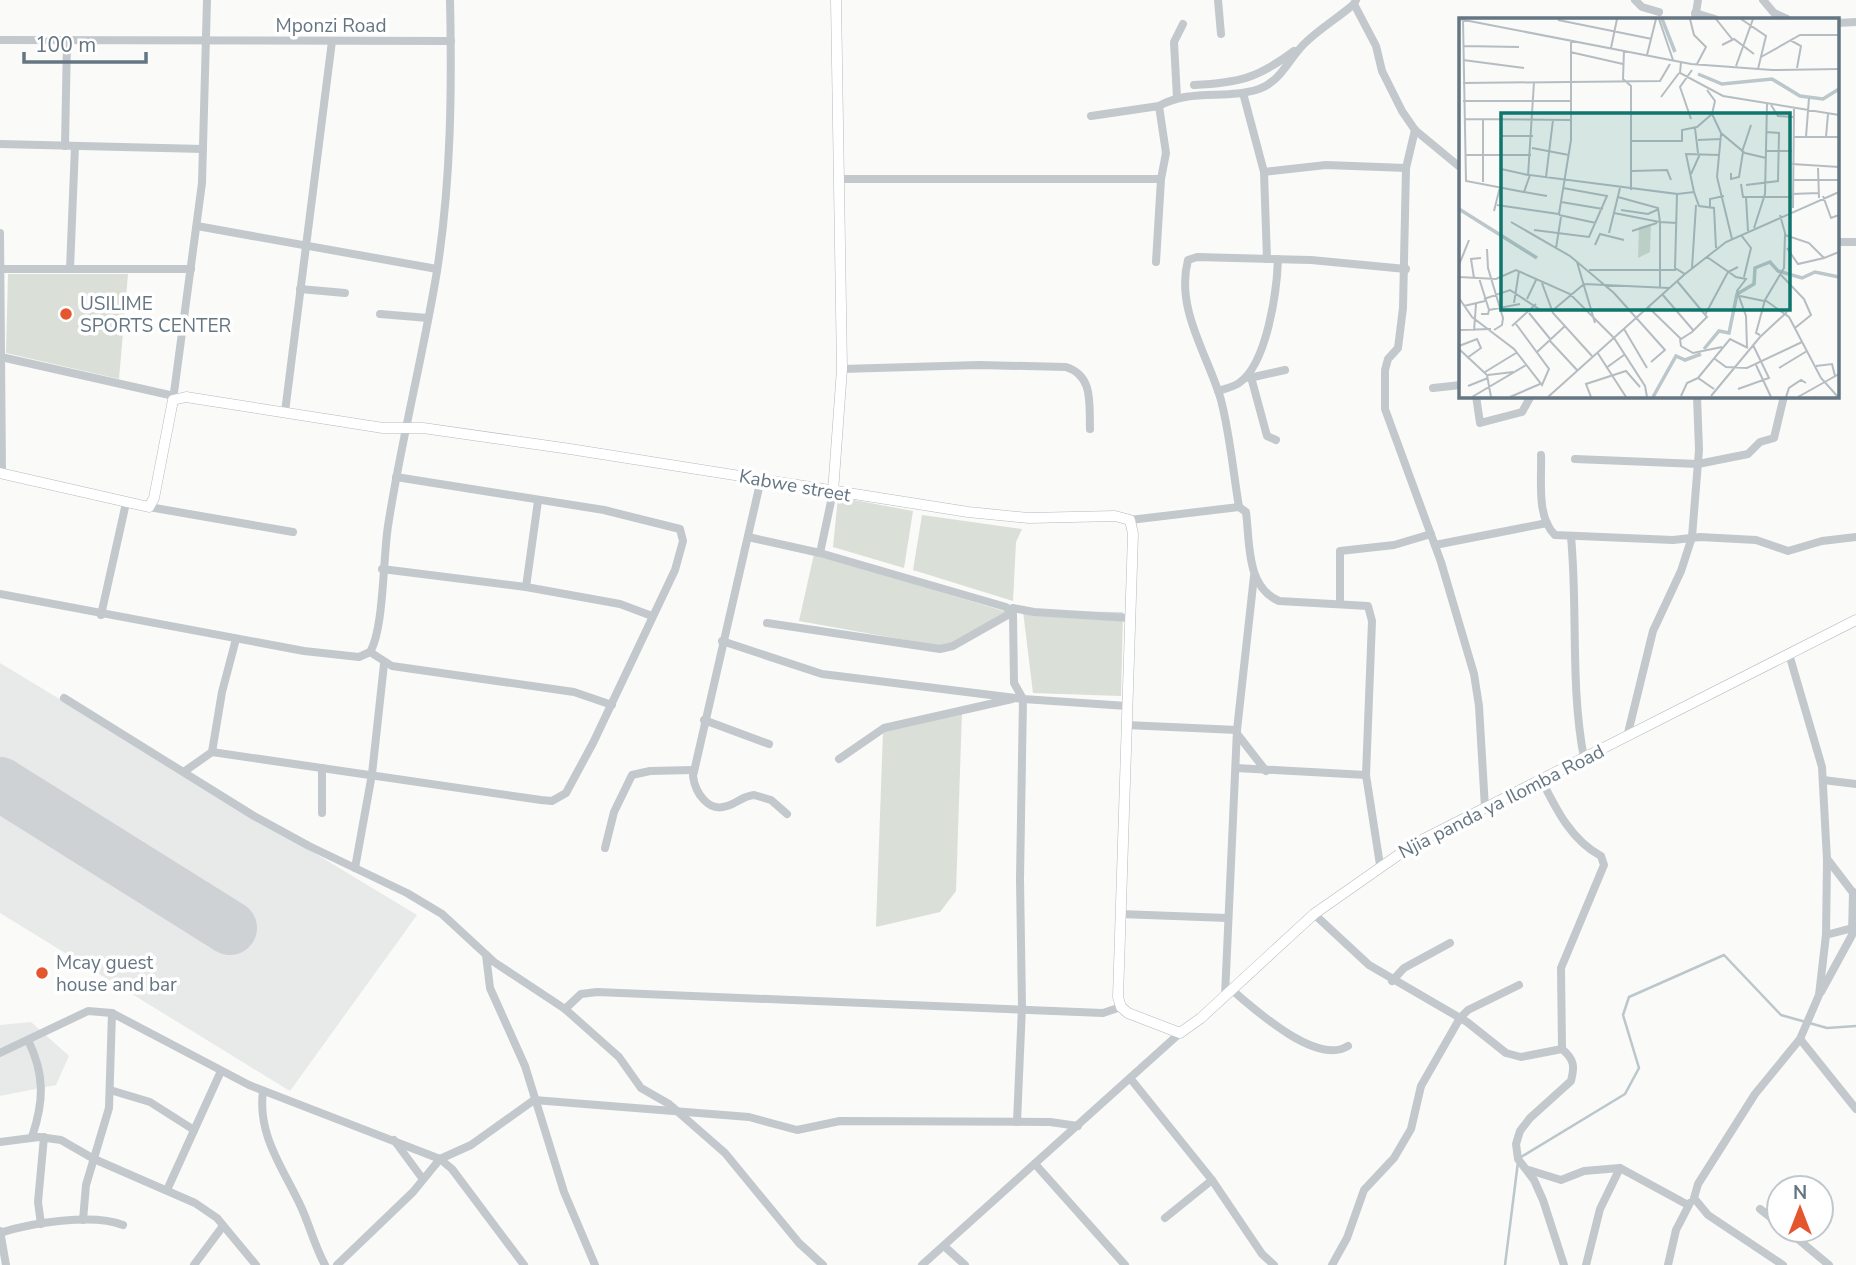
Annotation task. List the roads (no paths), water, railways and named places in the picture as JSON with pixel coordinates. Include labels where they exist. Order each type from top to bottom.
[{"type":"main road","points":[[832,492],[842,369],[836,0]]},
{"type":"main road","name":"Kabwe street","points":[[173,398],[186,397],[405,429],[423,428],[497,438],[1000,516],[1075,519],[1115,516],[1130,520]]},
{"type":"main road","points":[[1,473],[149,507],[154,498],[173,398]]},
{"type":"main road","points":[[1130,520],[1133,534],[1118,986],[1121,1007],[1138,1018],[1180,1033]]},
{"type":"main road","name":"Njia panda ya Ilomba Road","points":[[1180,1033],[1314,914],[1380,865],[1445,827],[1856,620]]},
{"type":"street","points":[[1,357],[173,398],[197,226],[204,149],[207,0]]},
{"type":"street","points":[[0,594],[101,615],[336,655],[359,657],[370,652],[377,632],[382,569],[396,477],[437,269],[447,169],[450,0]]},
{"type":"street","points":[[1219,0],[1221,34]]},
{"type":"street","points":[[1635,0],[1642,7],[1659,12]]},
{"type":"street","points":[[1695,16],[1698,0]]},
{"type":"street","points":[[1763,0],[1780,18]]},
{"type":"street","points":[[1194,85],[1253,77],[1302,46],[1355,2],[1376,46],[1392,94],[1415,130],[1459,166]]},
{"type":"street","points":[[1177,98],[1174,42],[1183,24]]},
{"type":"street","name":"Mponzi Road","points":[[0,40],[451,41]]},
{"type":"street","points":[[67,40],[70,269]]},
{"type":"street","points":[[285,412],[332,41]]},
{"type":"street","points":[[1091,116],[1159,106],[1177,98],[1243,93],[1272,82],[1302,46]]},
{"type":"street","points":[[1243,93],[1264,172],[1268,258]]},
{"type":"street","points":[[1156,262],[1161,179],[1166,153],[1159,106]]},
{"type":"street","points":[[1415,130],[1406,168],[1406,269],[1398,348],[1388,359],[1385,370],[1385,409],[1435,545],[1478,689],[1485,808]]},
{"type":"street","points":[[0,144],[204,149]]},
{"type":"street","points":[[1264,172],[1326,165],[1406,168]]},
{"type":"street","points":[[840,179],[1161,179]]},
{"type":"street","points":[[197,226],[437,269]]},
{"type":"street","points":[[0,233],[1,473]]},
{"type":"street","points":[[1239,507],[1218,391],[1192,323],[1186,280],[1188,260],[1197,257],[1268,258],[1406,269]]},
{"type":"street","points":[[1240,382],[1268,330],[1276,302],[1278,259]]},
{"type":"street","points":[[0,270],[191,269]]},
{"type":"street","points":[[300,289],[345,293]]},
{"type":"street","points":[[380,314],[428,318]]},
{"type":"street","points":[[842,369],[979,365],[1066,368],[1077,371],[1086,381],[1090,429]]},
{"type":"street","points":[[1218,391],[1251,377],[1285,370]]},
{"type":"street","points":[[1251,377],[1266,436],[1276,440]]},
{"type":"street","points":[[1433,388],[1459,385]]},
{"type":"street","points":[[1476,397],[1480,423],[1522,412],[1530,397]]},
{"type":"street","points":[[1627,737],[1653,631],[1681,571],[1692,537],[1698,464],[1697,397]]},
{"type":"street","points":[[1575,459],[1698,464],[1748,454],[1760,442],[1772,441],[1784,397]]},
{"type":"street","points":[[1541,455],[1542,502],[1547,523],[1555,535],[1638,536],[1673,540],[1692,537],[1761,540],[1788,551],[1822,541],[1856,537]]},
{"type":"street","points":[[185,771],[212,752],[552,801],[566,793],[679,560],[683,541],[680,529],[637,516],[396,477]]},
{"type":"street","points":[[761,479],[693,770],[699,795],[710,805],[721,808],[754,795],[771,800],[787,814]]},
{"type":"street","points":[[820,553],[832,492]]},
{"type":"street","points":[[526,587],[538,501]]},
{"type":"street","points":[[101,615],[126,503]]},
{"type":"street","points":[[149,507],[293,532]]},
{"type":"street","points":[[1130,520],[1166,513],[1239,507],[1246,512],[1254,576],[1237,732],[1227,918],[1228,993],[1309,1046],[1333,1052],[1348,1046]]},
{"type":"street","points":[[1435,545],[1547,523]]},
{"type":"street","points":[[1340,602],[1340,551],[1394,545],[1430,534]]},
{"type":"street","points":[[748,537],[820,553],[1013,610],[1130,618]]},
{"type":"street","points":[[1571,537],[1576,588],[1578,722],[1584,758]]},
{"type":"street","points":[[382,569],[526,587],[620,604],[652,616]]},
{"type":"street","points":[[1254,576],[1266,594],[1279,601],[1361,603],[1371,612],[1366,775],[1380,865]]},
{"type":"street","points":[[767,623],[940,649],[953,646],[1013,610]]},
{"type":"street","points":[[1013,610],[1014,683],[1023,699],[1020,879],[1022,1007],[1017,1122]]},
{"type":"street","points":[[212,752],[222,692],[236,639]]},
{"type":"street","points":[[722,641],[822,674],[1012,699],[1127,706]]},
{"type":"street","points":[[370,652],[384,663],[574,692],[611,705]]},
{"type":"street","points":[[1789,654],[1816,741],[1823,780],[1827,860],[1826,935],[1819,995]]},
{"type":"street","points":[[355,867],[372,774],[384,663]]},
{"type":"street","points":[[64,698],[254,816],[432,908],[460,928],[486,955],[565,1009],[618,1057],[641,1087],[677,1111],[725,1153],[799,1243],[823,1265]]},
{"type":"street","points":[[839,759],[884,728],[1000,704],[1012,699]]},
{"type":"street","points":[[704,720],[769,744]]},
{"type":"street","points":[[1126,725],[1237,732],[1266,771]]},
{"type":"street","points":[[322,768],[322,813]]},
{"type":"street","points":[[1236,768],[1366,775]]},
{"type":"street","points":[[605,848],[614,811],[632,775],[650,771],[693,770]]},
{"type":"street","points":[[1541,779],[1573,833],[1585,846],[1601,856],[1604,864],[1561,968],[1562,1049],[1574,1062],[1571,1081],[1520,1131],[1516,1144],[1522,1166],[1534,1180],[1543,1199],[1564,1265]]},
{"type":"street","points":[[1823,780],[1856,784]]},
{"type":"street","points":[[1668,1265],[1676,1230],[1698,1184],[1755,1094],[1800,1038],[1819,995],[1842,958],[1855,927],[1854,895],[1827,860]]},
{"type":"street","points":[[1120,914],[1227,918]]},
{"type":"street","points":[[1314,914],[1357,954],[1392,981],[1460,1018],[1513,1056],[1551,1054],[1562,1049]]},
{"type":"street","points":[[1826,935],[1855,927]]},
{"type":"street","points":[[1392,981],[1405,968],[1450,943]]},
{"type":"street","points":[[486,955],[490,988],[525,1066],[564,1192],[595,1265]]},
{"type":"street","points":[[1332,1265],[1347,1238],[1364,1190],[1394,1158],[1412,1129],[1421,1086],[1460,1018],[1474,1007],[1519,985]]},
{"type":"street","points":[[565,1009],[580,994],[597,992],[1022,1007],[1103,1013],[1121,1007]]},
{"type":"street","points":[[0,1053],[88,1011],[112,1013],[263,1091],[440,1159],[452,1169],[524,1265]]},
{"type":"street","points":[[83,1220],[86,1185],[106,1121],[110,1090],[112,1013]]},
{"type":"street","points":[[922,1265],[1180,1033]]},
{"type":"street","points":[[1800,1038],[1856,1109]]},
{"type":"street","points":[[29,1040],[39,1066],[43,1094],[32,1137]]},
{"type":"street","points":[[167,1190],[221,1071]]},
{"type":"street","points":[[1129,1077],[1212,1180],[1253,1242],[1274,1265]]},
{"type":"street","points":[[110,1090],[150,1102],[194,1130]]},
{"type":"street","points":[[263,1091],[262,1118],[266,1136],[294,1191],[325,1265]]},
{"type":"street","points":[[337,1265],[412,1192],[440,1159],[471,1145],[534,1100],[762,1119],[797,1130],[840,1121],[1017,1122],[1078,1126]]},
{"type":"street","points":[[41,1224],[38,1202],[44,1137]]},
{"type":"street","points":[[0,1142],[44,1137],[68,1143],[94,1158],[167,1190],[208,1210],[257,1265]]},
{"type":"street","points":[[394,1140],[422,1178]]},
{"type":"street","points":[[1035,1164],[1125,1265]]},
{"type":"street","points":[[1522,1166],[1560,1180],[1584,1171],[1620,1168],[1691,1202],[1783,1265]]},
{"type":"street","points":[[1586,1265],[1600,1209],[1620,1168]]},
{"type":"street","points":[[1165,1218],[1212,1180]]},
{"type":"street","points":[[1760,1209],[1765,1213]]},
{"type":"street","points":[[6,1265],[0,1232],[83,1220],[104,1219],[123,1225]]},
{"type":"street","points":[[194,1265],[223,1226]]},
{"type":"street","points":[[1804,1244],[1829,1265]]},
{"type":"street","points":[[944,1245],[965,1265]]},
{"type":"waterway","points":[[1521,1157],[1625,1094],[1639,1068],[1623,1015],[1629,997],[1724,955],[1781,1015],[1827,1028],[1856,1026]]},
{"type":"waterway","points":[[1505,1265],[1518,1162]]},
{"type":"place","name":"USILIME SPORTS CENTER","points":[[66,314]]},
{"type":"place","name":"Mcay guest house and bar","points":[[42,973]]}]
